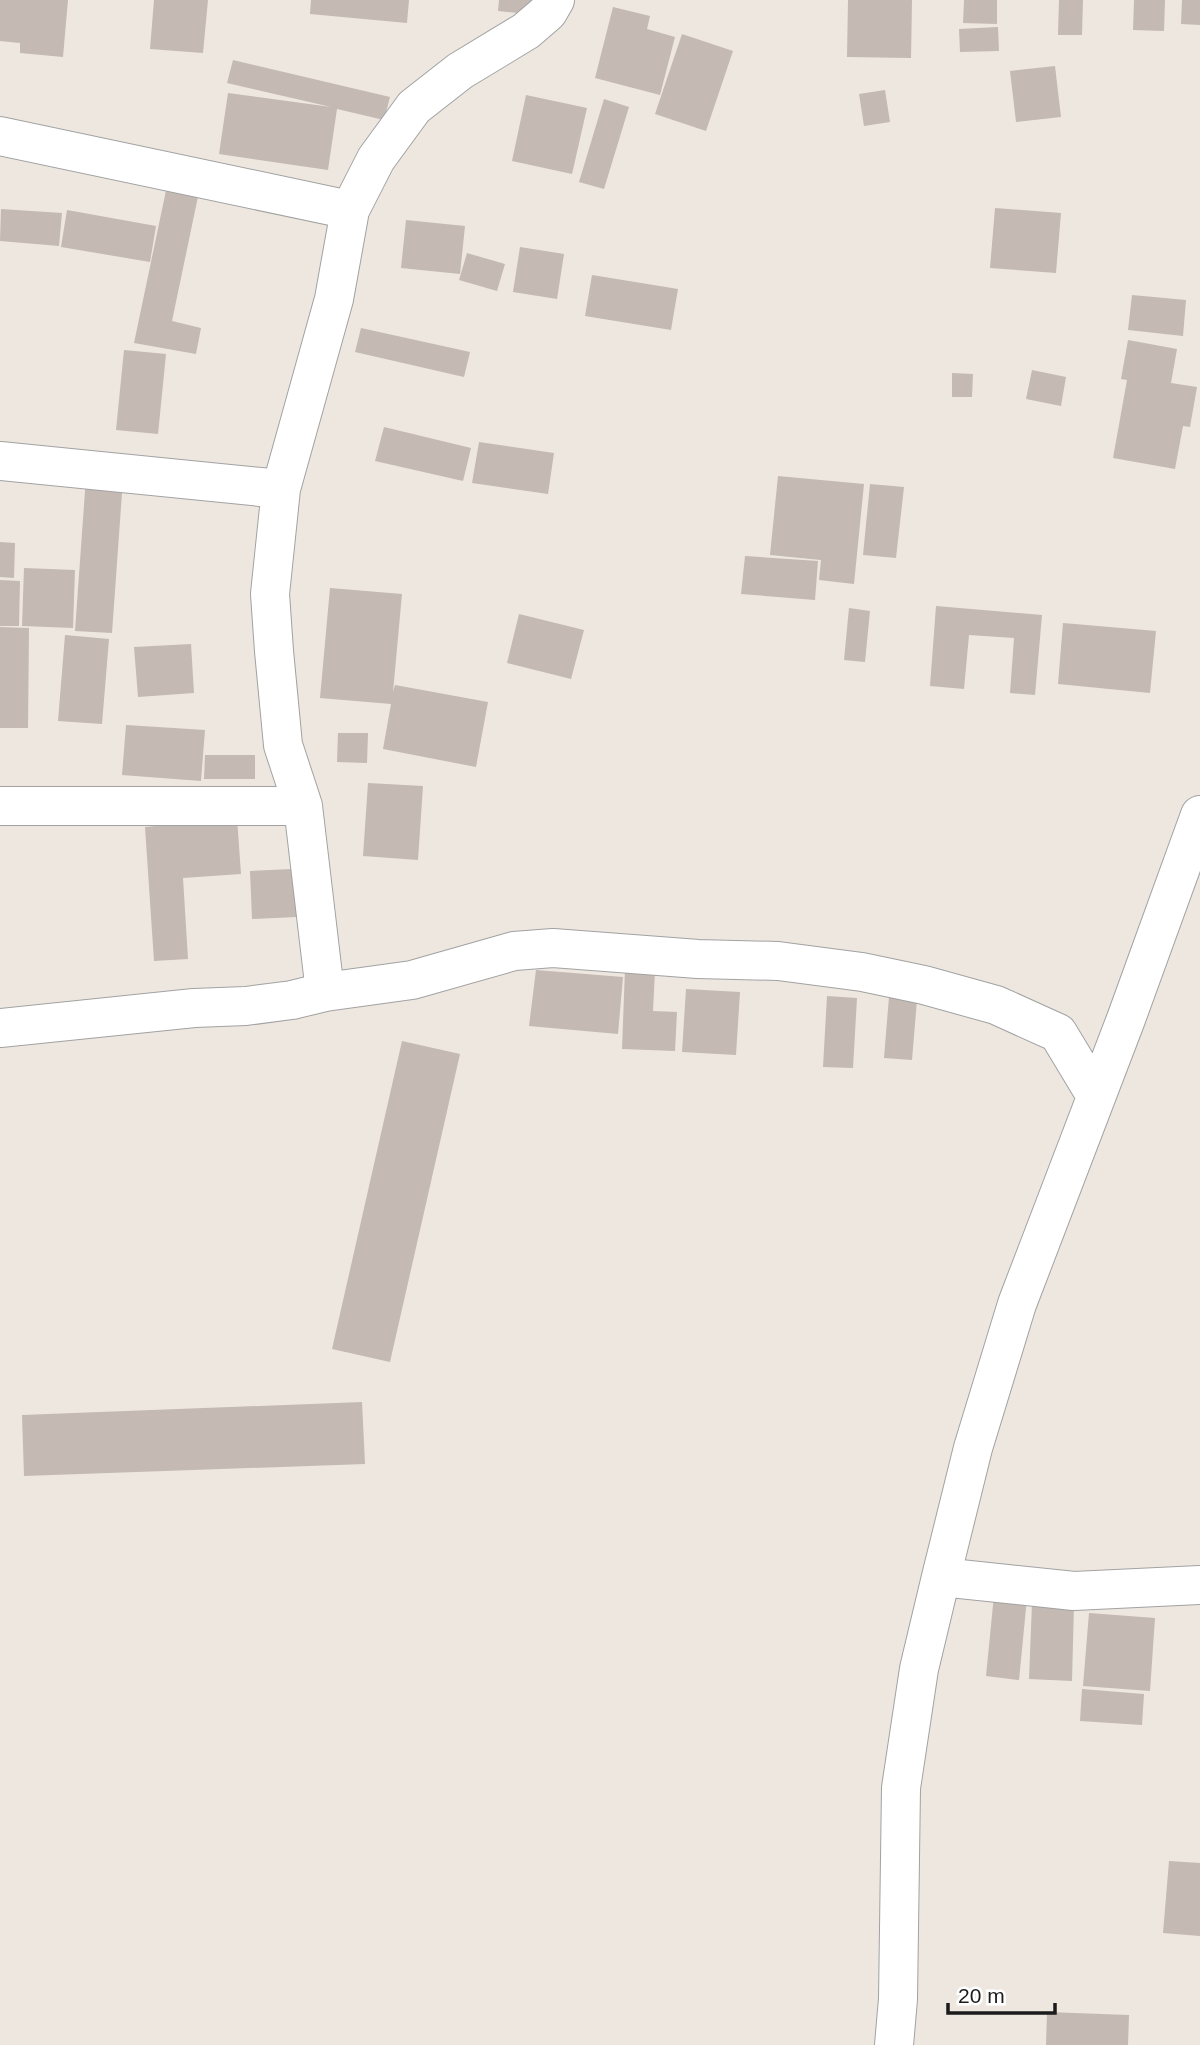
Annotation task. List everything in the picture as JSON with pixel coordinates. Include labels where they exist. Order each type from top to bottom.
[{"type":"street","points":[[324,992],[303,806],[283,745],[274,651],[270,594],[281,489],[334,299],[350,210],[376,159],[414,107],[460,71],[526,31],[548,12],[555,0]]},
{"type":"street","points":[[0,136],[350,210]]},
{"type":"street","points":[[0,461],[281,489]]},
{"type":"street","points":[[0,806],[303,806]]},
{"type":"street","points":[[894,2045],[898,1999],[901,1788],[919,1669],[973,1448],[1017,1304],[1126,1019],[1200,815]]},
{"type":"street","points":[[0,1028],[292,1000],[324,992],[412,980],[514,951],[553,948],[698,959],[778,961],[862,972],[924,985],[996,1006],[1058,1033],[1126,1019]]},
{"type":"street","points":[[1058,1033],[1096,1096]]},
{"type":"street","points":[[941,1577],[1074,1591],[1200,1585]]},
{"type":"building","points":[[0,0],[68,0],[63,57],[20,53],[20,43],[0,41]]},
{"type":"building","points":[[154,0],[208,0],[203,53],[150,49]]},
{"type":"building","points":[[311,0],[409,0],[407,23],[310,14]]},
{"type":"building","points":[[499,0],[550,0],[548,16],[498,11]]},
{"type":"building","points":[[848,0],[912,0],[911,58],[847,57]]},
{"type":"building","points":[[964,0],[997,0],[997,24],[963,23]]},
{"type":"building","points":[[1059,0],[1083,0],[1082,35],[1058,35]]},
{"type":"building","points":[[1134,0],[1165,0],[1164,31],[1133,30]]},
{"type":"building","points":[[1182,0],[1200,0],[1200,25],[1181,24]]},
{"type":"building","points":[[613,7],[650,16],[647,29],[675,37],[660,95],[595,78]]},
{"type":"building","points":[[998,27],[999,51],[960,52],[959,29]]},
{"type":"building","points":[[682,34],[733,51],[706,131],[655,114]]},
{"type":"building","points":[[233,60],[390,97],[384,120],[337,109],[328,170],[219,154],[228,93],[331,107],[227,83]]},
{"type":"building","points":[[1055,66],[1061,117],[1016,122],[1010,71]]},
{"type":"building","points":[[885,90],[890,122],[864,126],[859,94]]},
{"type":"building","points":[[526,95],[587,108],[572,174],[512,161]]},
{"type":"building","points":[[604,99],[629,107],[604,189],[579,182]]},
{"type":"building","points":[[168,181],[200,187],[172,321],[201,328],[196,354],[134,343]]},
{"type":"building","points":[[995,208],[1061,213],[1056,273],[990,268]]},
{"type":"building","points":[[1,209],[62,213],[59,246],[0,241]]},
{"type":"building","points":[[67,210],[156,226],[150,262],[61,247]]},
{"type":"building","points":[[406,220],[465,226],[460,274],[401,268]]},
{"type":"building","points":[[520,247],[564,254],[557,299],[513,292]]},
{"type":"building","points":[[467,253],[505,264],[497,291],[459,280]]},
{"type":"building","points":[[592,275],[678,289],[671,330],[585,316]]},
{"type":"building","points":[[1132,295],[1186,300],[1183,336],[1128,330]]},
{"type":"building","points":[[361,328],[470,352],[464,377],[355,352]]},
{"type":"building","points":[[1128,340],[1177,349],[1171,383],[1197,387],[1190,427],[1183,426],[1175,469],[1113,458],[1127,380],[1121,379]]},
{"type":"building","points":[[124,350],[166,354],[158,434],[116,430]]},
{"type":"building","points":[[1032,370],[1066,377],[1061,406],[1026,399]]},
{"type":"building","points":[[952,373],[973,374],[972,397],[952,397]]},
{"type":"building","points":[[384,427],[471,448],[463,481],[375,461]]},
{"type":"building","points":[[479,442],[554,453],[548,494],[472,483]]},
{"type":"building","points":[[778,476],[864,484],[854,584],[819,580],[821,560],[770,555]]},
{"type":"building","points":[[86,477],[123,479],[112,633],[75,631]]},
{"type":"building","points":[[870,484],[904,487],[896,558],[863,555]]},
{"type":"building","points":[[0,542],[15,543],[14,578],[0,577]]},
{"type":"building","points":[[745,556],[818,561],[815,600],[741,594]]},
{"type":"building","points":[[24,568],[75,570],[73,628],[22,626]]},
{"type":"building","points":[[0,580],[20,581],[19,626],[0,626]]},
{"type":"building","points":[[330,588],[402,594],[393,692],[395,685],[488,702],[476,767],[383,749],[391,704],[320,698]]},
{"type":"building","points":[[936,606],[1042,615],[1035,695],[1010,693],[1014,638],[969,635],[964,689],[930,686]]},
{"type":"building","points":[[849,608],[870,611],[865,662],[844,660]]},
{"type":"building","points":[[519,614],[584,630],[571,679],[507,663]]},
{"type":"building","points":[[1063,623],[1156,631],[1150,693],[1058,684]]},
{"type":"building","points":[[0,627],[29,628],[28,728],[0,728]]},
{"type":"building","points":[[65,635],[109,639],[102,724],[58,721]]},
{"type":"building","points":[[191,644],[194,693],[138,697],[134,647]]},
{"type":"building","points":[[126,725],[205,730],[201,781],[122,775]]},
{"type":"building","points":[[338,733],[368,733],[367,763],[337,762]]},
{"type":"building","points":[[205,755],[255,755],[255,779],[204,779]]},
{"type":"building","points":[[368,783],[423,786],[418,860],[363,856]]},
{"type":"building","points":[[237,818],[241,874],[183,878],[188,959],[154,961],[145,827]]},
{"type":"building","points":[[314,868],[317,916],[252,919],[250,871]]},
{"type":"building","points":[[625,969],[655,970],[653,1011],[677,1012],[675,1051],[622,1049]]},
{"type":"building","points":[[536,970],[623,977],[618,1034],[529,1026]]},
{"type":"building","points":[[686,989],[740,992],[736,1055],[682,1052]]},
{"type":"building","points":[[827,996],[857,998],[853,1068],[823,1067]]},
{"type":"building","points":[[889,997],[917,1000],[912,1060],[884,1058]]},
{"type":"building","points":[[402,1041],[460,1054],[390,1362],[332,1349]]},
{"type":"building","points":[[362,1402],[365,1464],[24,1476],[22,1415]]},
{"type":"building","points":[[994,1595],[1027,1598],[1019,1680],[986,1676]]},
{"type":"building","points":[[1032,1603],[1074,1604],[1072,1681],[1029,1679]]},
{"type":"building","points":[[1089,1613],[1155,1618],[1150,1691],[1083,1686]]},
{"type":"building","points":[[1082,1689],[1144,1694],[1142,1725],[1080,1721]]},
{"type":"building","points":[[1169,1861],[1200,1863],[1200,1936],[1163,1933]]},
{"type":"building","points":[[1047,2012],[1129,2015],[1128,2045],[1046,2045]]}]
